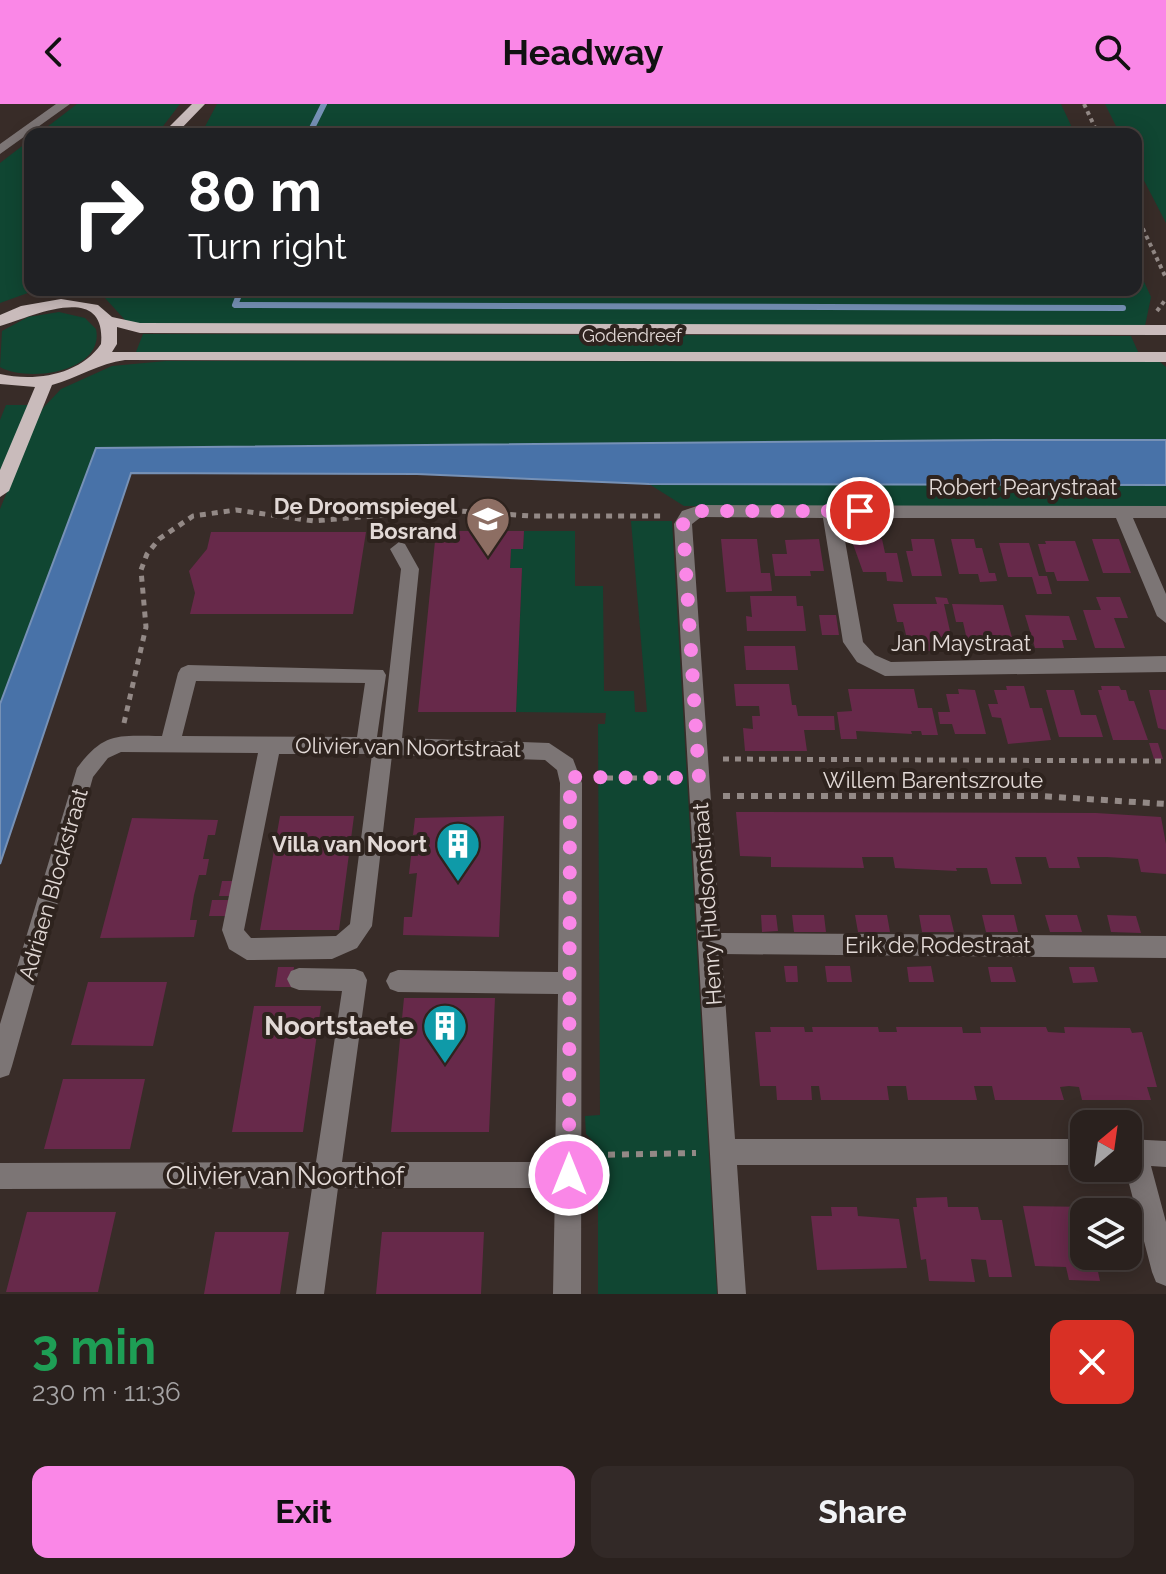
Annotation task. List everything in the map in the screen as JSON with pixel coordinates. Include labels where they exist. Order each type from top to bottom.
[{"type":"main road","points":[[175,128],[195,109]]},
{"type":"main road","points":[[87,307],[93,296]]},
{"type":"main road","points":[[0,321],[52,297],[87,307],[107,320],[110,338],[98,358],[83,369],[45,382],[2,385]]},
{"type":"main road","name":"Godendreef","points":[[107,320],[140,328],[1166,330]]},
{"type":"main road","name":"Godendreef","points":[[98,358],[125,355],[1166,357]]},
{"type":"main road","points":[[0,491],[45,382]]},
{"type":"street","points":[[31,128],[64,104]]},
{"type":"street","points":[[0,150],[24,133]]},
{"type":"street","name":"Robert Pearystraat","points":[[688,515],[700,511],[1166,512]]},
{"type":"street","name":"Jan Maystraat","points":[[831,511],[853,642],[857,652],[878,666],[891,670],[1166,664]]},
{"type":"street","points":[[1122,512],[1166,616]]},
{"type":"street","name":"Henry Hudsonstraat","points":[[688,515],[683,524],[732,1294]]},
{"type":"street","points":[[270,745],[233,930],[237,942],[247,949],[342,946],[356,935],[361,926],[380,746],[410,569],[399,549]]},
{"type":"street","points":[[170,744],[188,673],[376,675],[380,746]]},
{"type":"street","name":"Olivier van Noortstraat","points":[[110,748],[170,744],[538,749],[558,757],[566,765],[570,777]]},
{"type":"street","name":"Adriaen Blockstraat","points":[[0,1066],[84,774],[110,748]]},
{"type":"street","points":[[567,1294],[570,777]]},
{"type":"street","name":"Erik de Rodestraat","points":[[710,943],[1166,947]]},
{"type":"street","points":[[299,979],[355,980],[310,1294]]},
{"type":"street","points":[[398,981],[570,983]]},
{"type":"street","points":[[723,1152],[1070,1152]]},
{"type":"street","points":[[1142,1153],[1166,1154]]},
{"type":"street","name":"Olivier van Noorthof","points":[[0,1176],[327,1175],[569,1166]]},
{"type":"street","points":[[1140,1182],[1166,1272]]},
{"type":"path","points":[[1084,104],[1095,128]]},
{"type":"path","points":[[1142,227],[1166,277]]},
{"type":"path","points":[[110,748],[146,627],[141,570],[147,554],[159,539],[193,516],[236,510],[314,521],[446,510],[530,516],[688,515]]},
{"type":"path","points":[[570,777],[699,777],[1166,761]]},
{"type":"path","name":"Willem Barentszroute","points":[[699,777],[1166,804]]},
{"type":"path","points":[[569,1166],[723,1152]]},
{"type":"green space","points":[[77,104],[180,104],[162,128],[46,128]]},
{"type":"green space","points":[[217,104],[1061,104],[1072,128],[204,128]]},
{"type":"green space","points":[[1105,104],[1166,104],[1166,223],[1142,177],[1142,128],[1117,128]]},
{"type":"green space","points":[[24,145],[24,294],[0,303],[0,163]]},
{"type":"green space","points":[[1142,277],[1151,297],[1145,326],[155,326],[126,321],[105,298],[1142,296]]},
{"type":"green space","points":[[59,312],[85,318],[96,329],[96,344],[89,355],[77,364],[45,373],[13,372],[0,367],[2,331],[28,317]]},
{"type":"green space","points":[[143,334],[1131,336],[1139,354],[136,352]]},
{"type":"green space","points":[[166,361],[1160,362],[1166,367],[1166,440],[96,448],[0,704],[0,509],[35,424],[43,408],[61,389],[112,366]]},
{"type":"green space","points":[[6,405],[29,405],[0,474],[0,420]]},
{"type":"green space","points":[[649,484],[1166,485],[1166,506],[684,506]]},
{"type":"green space","points":[[631,521],[672,521],[717,1294],[598,1294],[598,1146],[586,1134],[585,1116],[600,1115],[598,724],[605,724],[606,713],[516,712],[522,568],[510,568],[511,549],[523,549],[524,531],[575,531],[575,586],[603,586],[604,691],[634,691],[635,712],[647,712]]},
{"type":"water","points":[[1166,440],[1166,485],[649,484],[417,474],[131,473],[0,864],[0,704],[96,448]]},
{"type":"building","points":[[436,531],[524,531],[523,549],[511,549],[510,568],[522,568],[516,712],[418,712]]},
{"type":"building","points":[[211,532],[366,532],[353,614],[190,614],[195,593],[189,571],[207,549]]},
{"type":"building","points":[[721,539],[757,539],[761,573],[770,573],[772,591],[726,592]]},
{"type":"building","points":[[819,539],[824,571],[810,571],[811,576],[775,576],[772,554],[787,554],[785,540]]},
{"type":"building","points":[[857,539],[882,539],[885,553],[897,553],[903,582],[887,581],[886,572],[863,572],[853,544],[858,544]]},
{"type":"building","points":[[911,539],[934,539],[942,576],[912,576],[906,551],[913,551]]},
{"type":"building","points":[[951,539],[974,539],[976,548],[982,548],[989,573],[995,573],[997,581],[980,582],[978,574],[959,574]]},
{"type":"building","points":[[1092,539],[1119,539],[1131,573],[1103,573]]},
{"type":"building","points":[[1045,541],[1075,541],[1089,581],[1057,581],[1054,572],[1046,572],[1038,544],[1046,544]]},
{"type":"building","points":[[999,543],[1029,543],[1039,576],[1047,576],[1052,594],[1037,594],[1032,577],[1008,577]]},
{"type":"building","points":[[750,596],[796,596],[797,606],[803,606],[806,631],[747,631],[746,616],[752,617]]},
{"type":"building","points":[[935,597],[947,598],[949,604],[944,604],[954,649],[914,652],[913,648],[909,648],[903,622],[897,622],[893,604],[937,604]]},
{"type":"building","points":[[1096,597],[1120,597],[1128,618],[1114,618],[1125,648],[1095,648],[1083,610],[1101,610]]},
{"type":"building","points":[[952,604],[1003,605],[1015,648],[1003,649],[1004,652],[975,652],[974,648],[969,649],[963,622],[956,622]]},
{"type":"building","points":[[819,615],[836,615],[839,635],[822,635]]},
{"type":"building","points":[[1025,615],[1069,616],[1077,640],[1062,640],[1064,648],[1035,648]]},
{"type":"building","points":[[744,646],[795,646],[798,670],[746,670]]},
{"type":"building","points":[[734,684],[789,684],[792,705],[796,705],[798,716],[834,716],[835,730],[804,730],[807,751],[745,751],[743,728],[753,729],[752,716],[760,716],[759,706],[736,706]]},
{"type":"building","points":[[1006,686],[1024,686],[1030,708],[1042,708],[1051,740],[1008,744],[1001,718],[992,717],[988,704],[998,704],[994,690],[1007,690]]},
{"type":"building","points":[[1101,686],[1119,686],[1121,690],[1126,690],[1129,701],[1134,701],[1148,740],[1113,740],[1098,690],[1102,690]]},
{"type":"building","points":[[848,689],[914,689],[918,708],[932,708],[938,735],[922,735],[921,731],[911,731],[912,734],[856,731],[857,739],[841,739],[837,712],[852,711]]},
{"type":"building","points":[[958,689],[975,690],[986,734],[955,734],[952,724],[940,724],[938,712],[950,712],[946,694],[959,694]]},
{"type":"building","points":[[1046,690],[1074,690],[1081,715],[1096,715],[1103,737],[1059,737]]},
{"type":"building","points":[[1149,690],[1166,690],[1166,730],[1158,728]]},
{"type":"building","points":[[1149,743],[1158,743],[1163,759],[1154,759]]},
{"type":"building","points":[[736,812],[1096,813],[1161,817],[1166,844],[1166,874],[1141,872],[1138,859],[1107,857],[1077,857],[1080,868],[1049,868],[1046,857],[1015,857],[1022,884],[991,884],[987,868],[956,868],[957,871],[895,868],[893,857],[862,857],[864,868],[771,867],[771,857],[740,856]]},
{"type":"building","points":[[280,816],[354,816],[339,930],[260,930]]},
{"type":"building","name":"Villa van Noort","points":[[504,816],[499,937],[403,935],[404,917],[412,917],[417,873],[409,874],[411,856],[418,856],[421,834],[413,835],[415,818]]},
{"type":"building","points":[[132,818],[218,820],[215,835],[208,835],[203,859],[209,859],[206,875],[199,875],[194,895],[190,920],[197,920],[194,937],[100,938]]},
{"type":"building","points":[[222,881],[237,881],[235,896],[219,896]]},
{"type":"building","points":[[212,900],[229,900],[226,916],[209,916]]},
{"type":"building","points":[[761,915],[776,915],[778,931],[762,932]]},
{"type":"building","points":[[792,915],[824,915],[826,932],[794,932]]},
{"type":"building","points":[[855,915],[887,915],[890,932],[858,932]]},
{"type":"building","points":[[919,915],[950,915],[954,932],[922,932]]},
{"type":"building","points":[[982,915],[1014,915],[1018,932],[986,932]]},
{"type":"building","points":[[1045,915],[1077,915],[1082,932],[1050,932]]},
{"type":"building","points":[[1107,915],[1136,916],[1141,933],[1111,932]]},
{"type":"building","points":[[784,966],[797,966],[798,982],[786,982]]},
{"type":"building","points":[[825,966],[850,966],[852,982],[827,982]]},
{"type":"building","points":[[931,966],[934,982],[909,982],[907,967]]},
{"type":"building","points":[[278,967],[294,967],[291,987],[275,987]]},
{"type":"building","points":[[988,967],[1012,967],[1016,982],[991,982]]},
{"type":"building","points":[[1069,967],[1094,967],[1098,982],[1073,983]]},
{"type":"building","points":[[88,982],[167,982],[153,1046],[71,1045]]},
{"type":"building","name":"Noortstaete","points":[[404,998],[495,998],[489,1132],[391,1132]]},
{"type":"building","points":[[254,1006],[321,1006],[303,1132],[232,1132]]},
{"type":"building","points":[[770,1027],[804,1027],[805,1032],[813,1032],[812,1027],[878,1027],[879,1032],[897,1032],[896,1027],[962,1027],[963,1033],[981,1033],[980,1027],[1046,1027],[1048,1032],[1065,1033],[1064,1027],[1130,1028],[1132,1033],[1142,1032],[1157,1087],[1147,1087],[1151,1100],[1082,1100],[1079,1087],[1069,1086],[1060,1087],[1064,1100],[995,1100],[992,1086],[974,1086],[977,1100],[908,1100],[906,1086],[887,1086],[889,1100],[821,1100],[819,1086],[811,1086],[812,1100],[777,1100],[776,1086],[760,1086],[755,1032],[771,1032]]},
{"type":"building","points":[[63,1079],[145,1079],[130,1149],[44,1149]]},
{"type":"building","points":[[947,1197],[948,1207],[978,1207],[981,1220],[1002,1220],[1012,1277],[989,1277],[986,1260],[971,1259],[975,1282],[929,1281],[926,1259],[921,1260],[913,1207],[917,1207],[916,1198]]},
{"type":"building","points":[[1023,1206],[1070,1207],[1070,1270],[1098,1270],[1100,1281],[1069,1280],[1066,1267],[1035,1266]]},
{"type":"building","points":[[831,1207],[857,1207],[858,1216],[899,1219],[907,1268],[817,1270],[811,1216],[832,1216]]},
{"type":"building","points":[[27,1212],[116,1212],[98,1292],[6,1292]]},
{"type":"building","points":[[215,1232],[289,1232],[280,1294],[204,1294]]},
{"type":"building","points":[[382,1232],[484,1232],[481,1294],[376,1294]]},
{"type":"waterway","points":[[312,128],[324,104]]},
{"type":"waterway","points":[[239,296],[235,305],[1123,308]]},
{"type":"place","name":"De Droomspiegel Bosrand","points":[[488,558]]},
{"type":"place","name":"Villa van Noort","points":[[458,883]]},
{"type":"place","name":"Noortstaete","points":[[445,1065]]},
{"type":"route","points":[[569,1175],[570,777],[699,778],[683,524],[688,515],[700,511],[860,511]]}]
